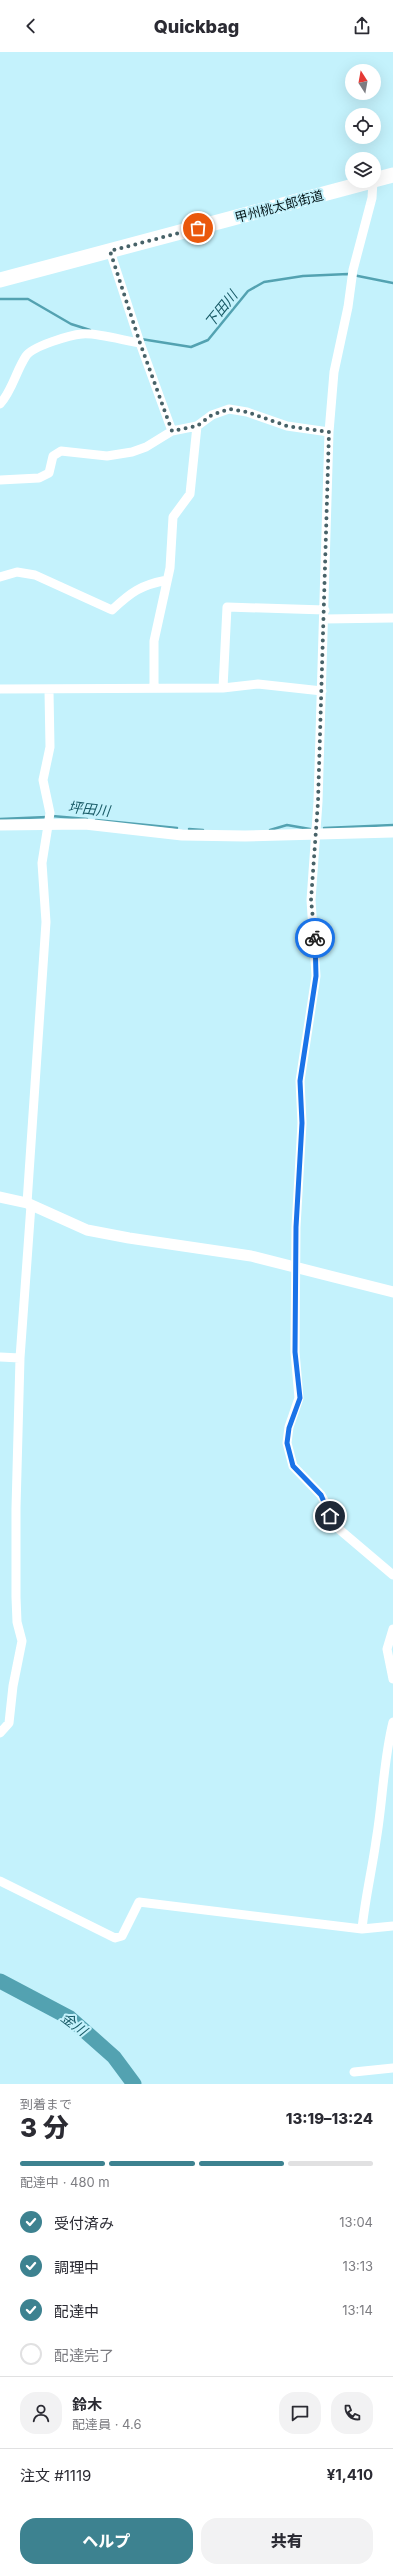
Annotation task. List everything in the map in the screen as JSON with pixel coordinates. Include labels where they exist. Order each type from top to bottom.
[{"type":"highway","name":"甲州桃太郎街道","points":[[381,179],[393,175]]},
{"type":"highway","name":"甲州桃太郎街道","points":[[0,280],[347,188]]},
{"type":"street","points":[[373,188],[372,198],[352,274],[348,307],[334,372],[329,432],[322,691],[316,834],[311,900],[316,976],[300,1081],[302,1123],[296,1227],[297,1266],[295,1352],[300,1398],[287,1434],[290,1459],[300,1475],[321,1495],[340,1530],[393,1575]]},
{"type":"street","points":[[110,251],[138,339],[172,431]]},
{"type":"street","points":[[0,404],[7,396],[12,380],[27,354],[53,341],[83,334],[138,339]]},
{"type":"street","points":[[0,480],[39,478],[49,474],[53,456],[61,451],[119,455],[146,447],[172,431],[197,426],[212,415],[229,409],[247,412],[287,426],[329,432]]},
{"type":"street","points":[[154,688],[154,641],[170,568],[174,518],[190,494],[197,426]]},
{"type":"street","points":[[0,577],[18,572],[35,575],[112,610],[129,594],[147,584],[167,580]]},
{"type":"street","points":[[223,688],[227,607],[325,610]]},
{"type":"street","points":[[324,619],[393,618]]},
{"type":"street","points":[[0,689],[49,691],[223,688],[258,684],[322,691]]},
{"type":"street","points":[[0,1733],[10,1723],[13,1686],[22,1641],[18,1622],[16,1597],[20,1358],[46,922],[42,863],[50,819],[43,780],[50,746],[49,691]]},
{"type":"street","points":[[0,825],[50,819],[182,835],[245,836],[393,832]]},
{"type":"street","points":[[0,1197],[29,1204],[87,1230],[128,1238],[251,1256],[297,1266],[393,1292]]},
{"type":"street","points":[[0,1357],[20,1358]]},
{"type":"street","points":[[393,1629],[387,1649],[393,1679]]},
{"type":"street","points":[[362,1929],[366,1895],[377,1840],[384,1764],[393,1722]]},
{"type":"street","points":[[0,1881],[115,1938],[122,1936],[139,1902],[362,1929],[393,1926]]},
{"type":"street","points":[[354,2072],[393,2068]]},
{"type":"waterway","name":"下田川","points":[[141,339],[191,347],[208,340],[248,291],[264,282],[303,276],[348,274],[393,283]]},
{"type":"waterway","name":"下田川","points":[[0,299],[28,299],[71,324],[90,330]]},
{"type":"waterway","name":"坪田川","points":[[52,816],[87,819]]},
{"type":"waterway","name":"坪田川","points":[[0,819],[47,817]]},
{"type":"waterway","name":"坪田川","points":[[96,820],[177,828]]},
{"type":"waterway","name":"坪田川","points":[[270,830],[287,825],[310,829]]},
{"type":"waterway","name":"坪田川","points":[[324,828],[393,825]]},
{"type":"waterway","name":"坪田川","points":[[189,829],[203,830]]},
{"type":"waterway","name":"金川","points":[[0,1981],[70,2018],[114,2057],[134,2084]]},
{"type":"way so far","points":[[198,228],[110,251],[157,393],[172,431],[197,426],[212,415],[229,409],[247,412],[260,418],[287,426],[329,432],[326,519],[327,549],[318,802],[311,900],[312,922],[315,938]]},
{"type":"route","points":[[315,938],[316,976],[300,1081],[302,1123],[296,1227],[297,1266],[295,1352],[300,1398],[287,1434],[287,1443],[293,1466],[296,1471],[321,1495],[330,1516]]}]
